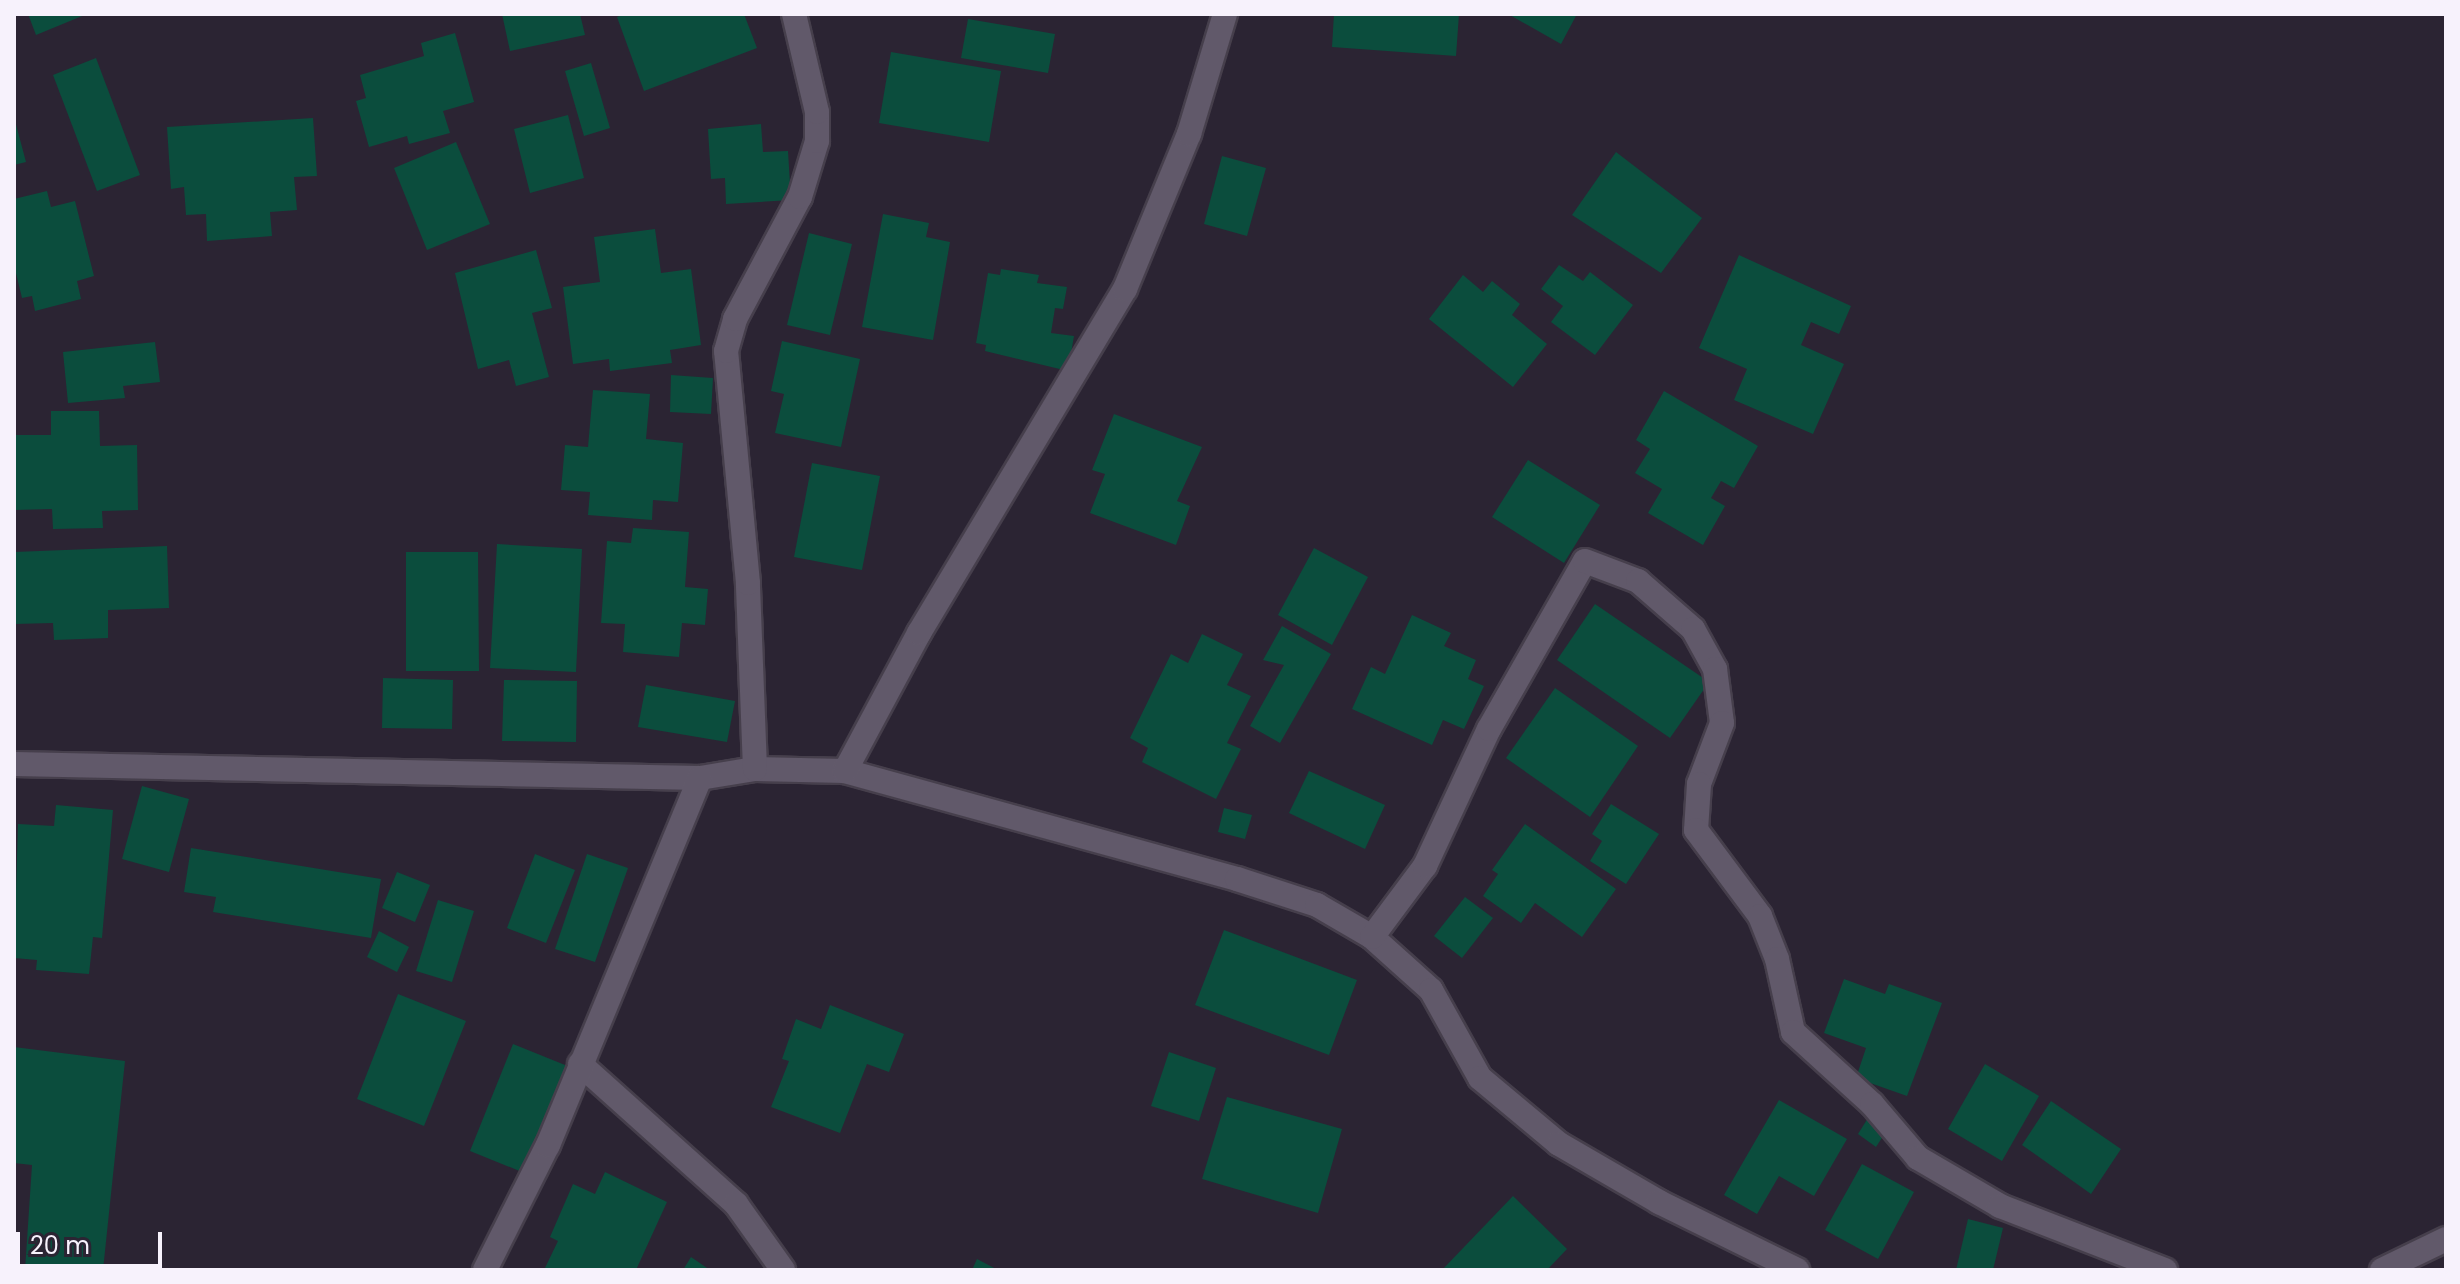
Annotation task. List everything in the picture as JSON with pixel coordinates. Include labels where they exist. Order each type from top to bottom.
[{"type":"street","points":[[755,769],[748,583],[726,351],[735,319],[800,197],[817,141],[817,112],[794,14]]},
{"type":"street","points":[[845,771],[919,633],[1125,289],[1189,134],[1225,14]]},
{"type":"street","points":[[1372,937],[1425,866],[1489,729],[1585,561],[1638,581],[1693,629],[1715,669],[1722,723],[1699,784],[1696,830],[1760,916],[1777,959],[1793,1032],[1872,1104],[1918,1158],[2000,1206],[2165,1270]]},
{"type":"street","points":[[15,759],[700,778],[755,769],[845,771],[1237,879],[1317,905],[1372,937],[1431,990],[1463,1054],[1502,1101],[1559,1144],[1621,1180],[1797,1270]]},
{"type":"street","points":[[485,1270],[548,1145],[700,778]]},
{"type":"street","points":[[580,1064],[736,1204],[783,1270]]},
{"type":"street","points":[[2382,1270],[2420,1263],[2446,1239]]},
{"type":"building","points":[[28,14],[87,14],[36,35]]},
{"type":"building","points":[[502,14],[580,14],[585,35],[510,51]]},
{"type":"building","points":[[625,14],[744,14],[757,48],[644,91],[617,17]]},
{"type":"building","points":[[1334,14],[1459,14],[1456,56],[1332,47]]},
{"type":"building","points":[[1508,14],[1577,14],[1561,44]]},
{"type":"building","points":[[968,19],[1055,34],[1048,73],[961,58]]},
{"type":"building","points":[[455,33],[474,102],[443,111],[450,133],[409,144],[407,136],[369,147],[356,101],[366,98],[360,75],[424,56],[421,43]]},
{"type":"building","points":[[891,52],[1001,71],[989,142],[879,123]]},
{"type":"building","points":[[96,58],[140,175],[97,191],[53,75]]},
{"type":"building","points":[[591,63],[610,128],[584,136],[565,71]]},
{"type":"building","points":[[568,115],[584,178],[530,193],[514,129]]},
{"type":"building","points":[[14,117],[26,162],[14,165]]},
{"type":"building","points":[[313,118],[317,176],[294,177],[297,210],[270,212],[272,236],[207,241],[206,214],[186,215],[184,187],[171,189],[167,127]]},
{"type":"building","points":[[761,124],[763,152],[788,151],[791,200],[726,204],[725,178],[711,179],[708,129]]},
{"type":"building","points":[[456,142],[490,224],[427,250],[394,168]]},
{"type":"building","points":[[1616,152],[1702,218],[1661,273],[1572,215]]},
{"type":"building","points":[[1222,156],[1266,168],[1247,236],[1204,224]]},
{"type":"building","points":[[47,191],[51,207],[75,201],[94,276],[77,281],[81,299],[35,311],[32,296],[22,298],[14,265],[14,199]]},
{"type":"building","points":[[883,214],[929,223],[926,237],[950,242],[933,340],[862,327]]},
{"type":"building","points":[[655,229],[661,273],[691,269],[701,345],[670,350],[672,363],[610,371],[609,359],[573,364],[563,287],[600,282],[594,237]]},
{"type":"building","points":[[809,233],[852,244],[830,335],[787,325]]},
{"type":"building","points":[[536,250],[552,308],[532,313],[549,377],[516,386],[509,360],[478,369],[455,273]]},
{"type":"building","points":[[1739,255],[1851,306],[1839,334],[1811,322],[1801,345],[1844,364],[1813,434],[1734,400],[1747,369],[1699,348]]},
{"type":"building","points":[[1559,265],[1583,281],[1590,272],[1633,305],[1595,355],[1551,322],[1563,306],[1541,289]]},
{"type":"building","points":[[1001,269],[1039,275],[1037,283],[1067,287],[1063,309],[1055,308],[1051,333],[1074,336],[1068,371],[985,351],[986,345],[976,343],[988,273],[1000,275]]},
{"type":"building","points":[[1463,275],[1483,292],[1492,281],[1520,304],[1512,315],[1547,344],[1513,387],[1429,319]]},
{"type":"building","points":[[782,341],[860,359],[841,447],[775,433],[784,394],[771,391]]},
{"type":"building","points":[[155,342],[160,382],[123,386],[125,398],[68,403],[63,352]]},
{"type":"building","points":[[671,375],[713,378],[711,414],[670,412]]},
{"type":"building","points":[[593,390],[650,394],[646,439],[683,443],[678,502],[653,500],[652,520],[588,515],[590,492],[561,490],[565,445],[588,447]]},
{"type":"building","points":[[1664,391],[1758,446],[1734,488],[1721,481],[1711,498],[1725,506],[1703,545],[1648,513],[1662,489],[1635,473],[1650,449],[1636,440]]},
{"type":"building","points":[[51,411],[99,411],[100,446],[137,445],[138,510],[102,511],[103,528],[53,529],[52,509],[14,510],[14,435],[51,435]]},
{"type":"building","points":[[1114,414],[1202,447],[1177,501],[1190,506],[1176,545],[1090,513],[1105,474],[1092,470]]},
{"type":"building","points":[[1528,460],[1600,505],[1564,563],[1492,517]]},
{"type":"building","points":[[812,463],[880,476],[862,570],[794,557]]},
{"type":"building","points":[[633,528],[689,532],[685,587],[708,589],[705,625],[682,623],[679,657],[623,652],[625,624],[601,623],[607,541],[631,543]]},
{"type":"building","points":[[497,544],[582,549],[576,672],[490,668]]},
{"type":"building","points":[[167,546],[169,608],[108,610],[108,638],[54,640],[53,623],[14,624],[14,552]]},
{"type":"building","points":[[1314,548],[1368,577],[1332,645],[1278,615]]},
{"type":"building","points":[[406,552],[478,552],[479,671],[406,671]]},
{"type":"building","points":[[1595,604],[1709,682],[1670,738],[1557,660]]},
{"type":"building","points":[[1412,615],[1451,633],[1444,646],[1476,660],[1468,679],[1484,686],[1464,729],[1443,720],[1432,745],[1352,709],[1371,667],[1385,674]]},
{"type":"building","points":[[1282,626],[1331,654],[1280,743],[1250,726],[1284,665],[1263,660]]},
{"type":"building","points":[[1202,634],[1243,654],[1227,685],[1251,696],[1227,743],[1241,749],[1216,799],[1142,762],[1148,748],[1130,738],[1171,654],[1188,663]]},
{"type":"building","points":[[383,678],[453,680],[452,729],[382,728]]},
{"type":"building","points":[[504,680],[577,681],[576,742],[502,741]]},
{"type":"building","points":[[646,685],[735,701],[727,742],[638,727]]},
{"type":"building","points":[[1555,688],[1638,746],[1590,817],[1506,758]]},
{"type":"building","points":[[1309,771],[1385,805],[1365,849],[1289,813]]},
{"type":"building","points":[[142,786],[189,799],[169,872],[122,859]]},
{"type":"building","points":[[1611,804],[1659,834],[1626,884],[1590,861],[1602,841],[1592,834]]},
{"type":"building","points":[[56,805],[113,810],[102,938],[93,937],[89,974],[36,970],[37,960],[14,958],[18,824],[54,826]]},
{"type":"building","points":[[1224,808],[1252,815],[1245,839],[1218,832]]},
{"type":"building","points":[[1525,824],[1616,889],[1582,937],[1535,903],[1521,923],[1483,896],[1498,874],[1492,870]]},
{"type":"building","points":[[191,848],[381,879],[371,938],[213,912],[216,897],[184,892]]},
{"type":"building","points":[[535,854],[575,870],[546,943],[507,928]]},
{"type":"building","points":[[587,854],[628,868],[595,962],[555,949]]},
{"type":"building","points":[[397,872],[430,885],[415,922],[382,908]]},
{"type":"building","points":[[1465,897],[1493,918],[1462,958],[1434,936]]},
{"type":"building","points":[[438,900],[474,911],[452,982],[416,971]]},
{"type":"building","points":[[1224,930],[1357,980],[1329,1055],[1195,1005]]},
{"type":"building","points":[[379,931],[409,947],[397,972],[367,957]]},
{"type":"building","points":[[1844,979],[1885,994],[1889,984],[1942,1003],[1907,1096],[1856,1078],[1866,1048],[1824,1033]]},
{"type":"building","points":[[398,994],[466,1021],[424,1126],[357,1099]]},
{"type":"building","points":[[830,1005],[904,1034],[889,1072],[867,1064],[840,1133],[771,1107],[789,1061],[782,1059],[796,1019],[821,1029]]},
{"type":"building","points":[[513,1044],[570,1067],[527,1174],[470,1151]]},
{"type":"building","points":[[14,1047],[125,1061],[103,1270],[25,1270],[32,1165],[14,1163]]},
{"type":"building","points":[[1169,1052],[1216,1068],[1199,1121],[1151,1106]]},
{"type":"building","points":[[1985,1064],[2039,1096],[2002,1161],[1948,1129]]},
{"type":"building","points":[[1227,1097],[1342,1129],[1318,1213],[1202,1179]]},
{"type":"building","points":[[1779,1100],[1847,1139],[1814,1196],[1779,1176],[1757,1214],[1724,1195]]},
{"type":"building","points":[[2051,1101],[2121,1149],[2091,1194],[2022,1145]]},
{"type":"building","points":[[1868,1118],[1887,1130],[1876,1147],[1858,1134]]},
{"type":"building","points":[[1862,1164],[1914,1192],[1878,1259],[1825,1230]]},
{"type":"building","points":[[605,1172],[667,1202],[636,1270],[544,1270],[558,1241],[550,1237],[573,1184],[595,1194]]},
{"type":"building","points":[[1513,1196],[1567,1249],[1547,1270],[1442,1270]]},
{"type":"building","points":[[1968,1219],[2003,1228],[1993,1270],[1956,1270]]},
{"type":"building","points":[[691,1257],[710,1270],[683,1270]]},
{"type":"building","points":[[977,1259],[998,1270],[972,1270]]}]
